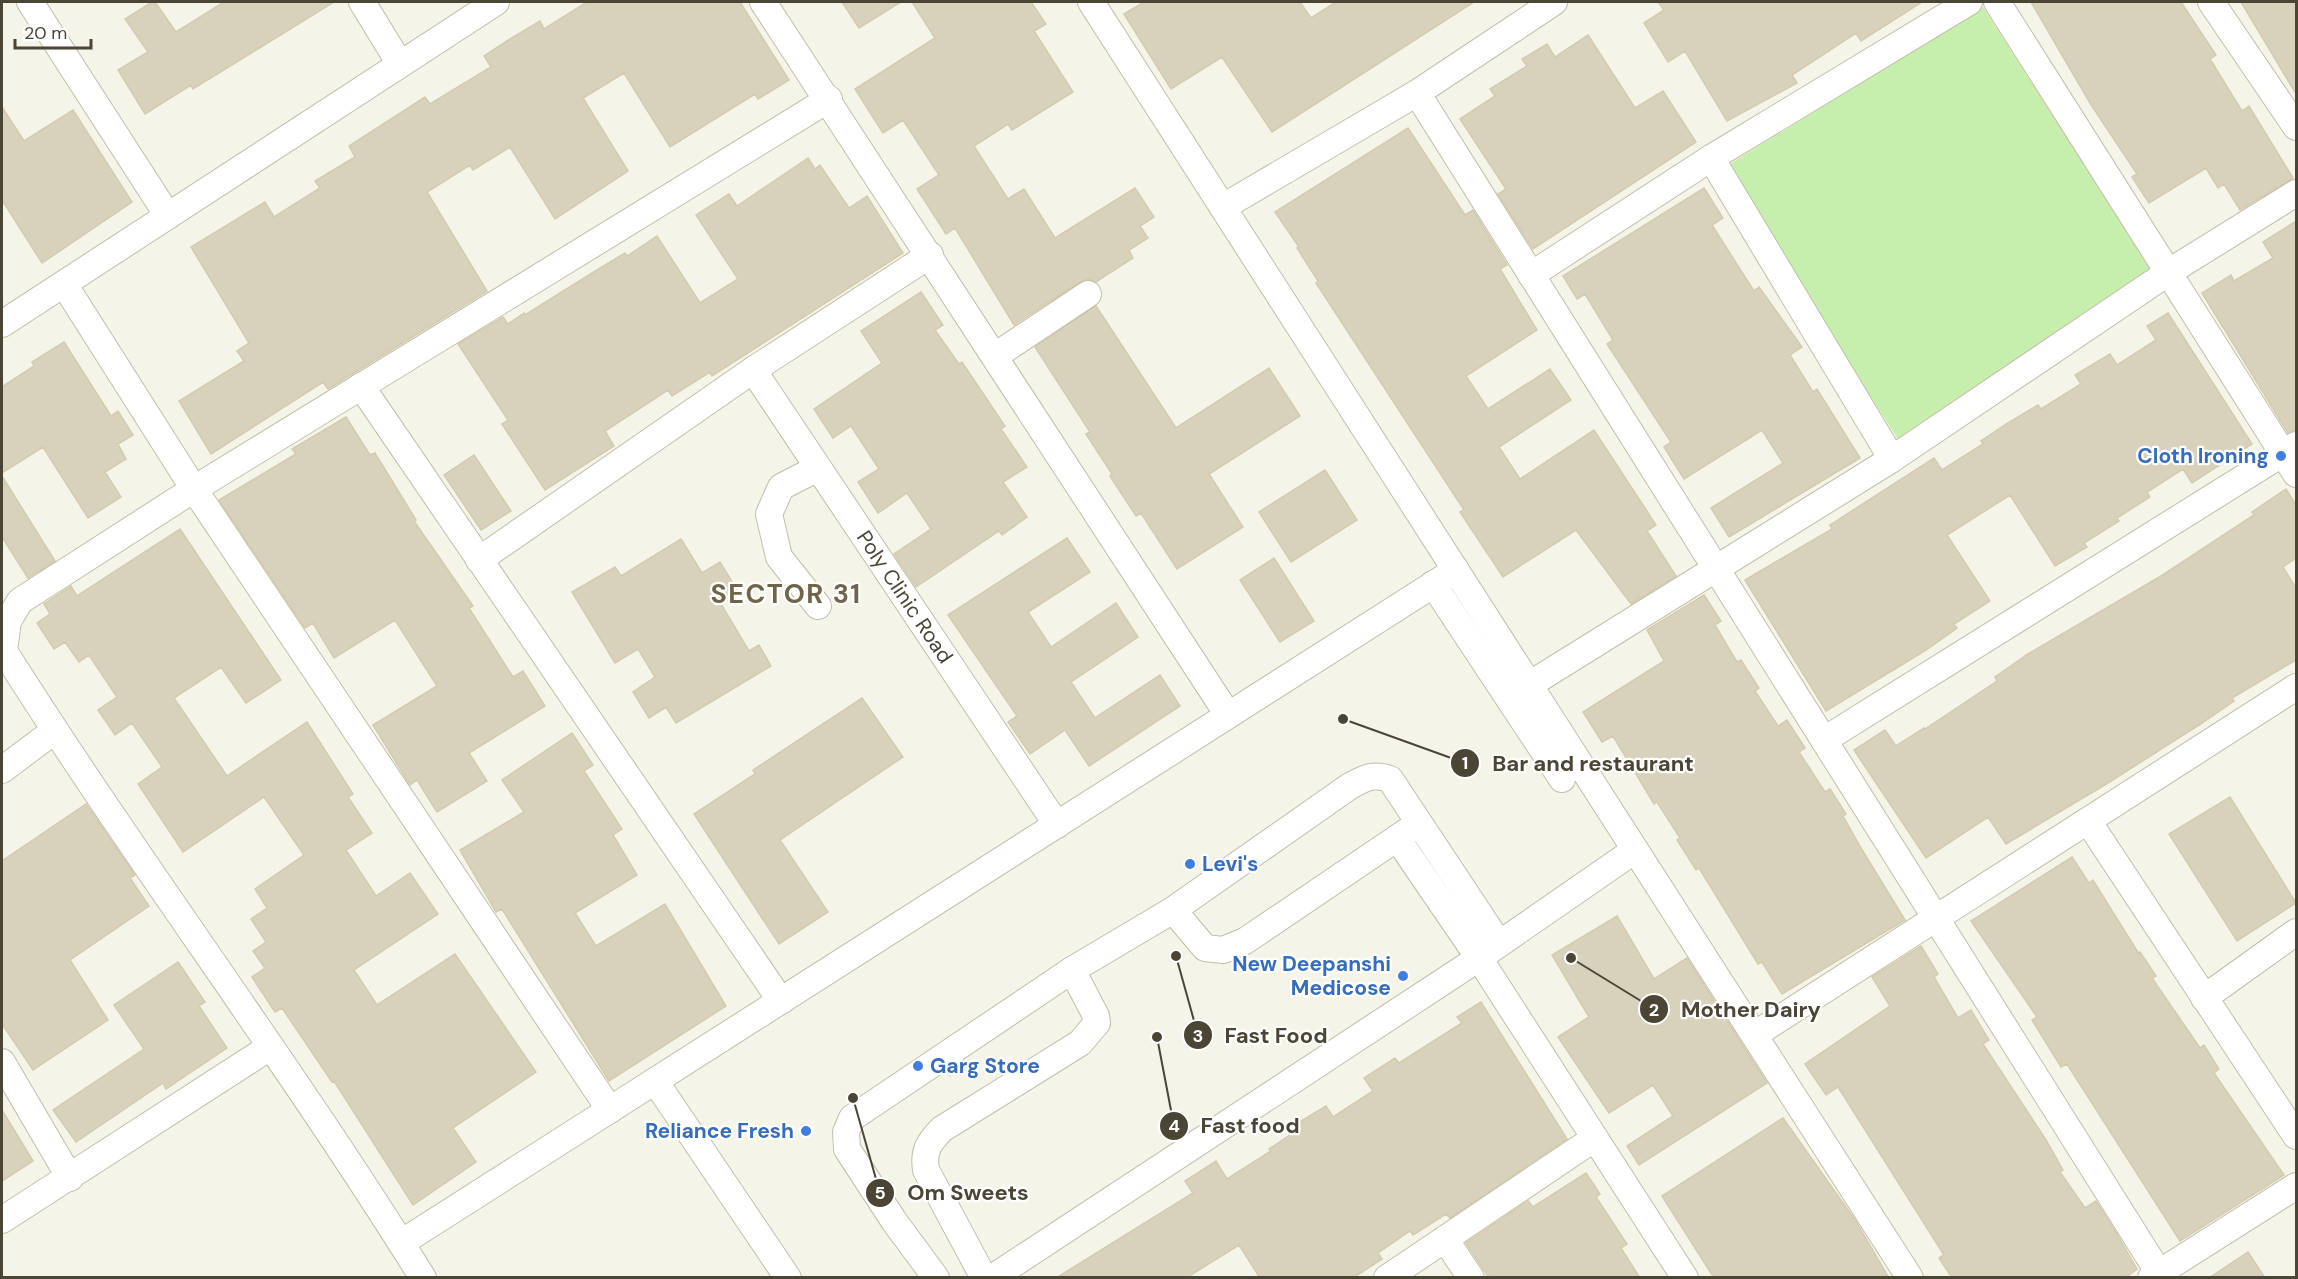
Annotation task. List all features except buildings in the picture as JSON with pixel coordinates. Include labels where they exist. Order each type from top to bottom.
[{"type":"street","points":[[30,2],[168,216]]},
{"type":"street","points":[[362,2],[400,64]]},
{"type":"street","points":[[2,324],[496,2]]},
{"type":"street","points":[[763,2],[829,99],[1228,715]]},
{"type":"street","points":[[1223,207],[1417,93],[1554,2]]},
{"type":"street","points":[[1531,275],[1711,158],[1969,2]]},
{"type":"street","points":[[1997,2],[2169,272],[2290,449],[2296,474]]},
{"type":"street","points":[[2211,2],[2296,127]]},
{"type":"street","points":[[1096,3],[1223,207],[1910,1278]]},
{"type":"street","points":[[1417,93],[1936,918],[2155,1275],[2296,1186]]},
{"type":"street","points":[[423,1278],[270,1047],[54,731],[4,651],[8,621],[20,601],[194,489],[829,99]]},
{"type":"street","points":[[1711,158],[1892,459]]},
{"type":"street","points":[[1529,685],[1892,459],[2169,272],[2296,193]]},
{"type":"street","points":[[479,560],[753,370],[930,255]]},
{"type":"street","points":[[64,284],[194,489],[610,1110]]},
{"type":"street","points":[[995,356],[1089,294]]},
{"type":"street","name":"Poly Clinic Road","points":[[753,370],[1057,825]]},
{"type":"street","points":[[361,386],[781,1001]]},
{"type":"street","points":[[1824,740],[2290,449]]},
{"type":"street","points":[[818,468],[781,487],[769,514],[779,557],[819,606]]},
{"type":"street","points":[[401,1243],[1456,570]]},
{"type":"street","points":[[1433,584],[1562,779]]},
{"type":"street","points":[[1754,1035],[2296,687]]},
{"type":"street","points":[[2,770],[54,731]]},
{"type":"street","points":[[936,1278],[894,1221],[847,1149],[846,1132],[852,1118],[1072,970],[1173,910],[1350,786],[1369,776],[1379,775],[1390,779],[1418,824],[1594,1138],[1686,1278]]},
{"type":"street","points":[[2088,821],[2296,1136]]},
{"type":"street","points":[[1173,910],[1205,948],[1223,950],[1245,941],[1418,824]]},
{"type":"street","points":[[1397,838],[1488,950]]},
{"type":"street","points":[[1072,970],[1096,1016],[1094,1030],[1080,1043],[942,1129],[929,1142],[924,1157],[926,1170],[993,1277],[1488,950],[1635,850]]},
{"type":"street","points":[[2204,998],[2296,932]]},
{"type":"street","points":[[2,1221],[270,1047]]},
{"type":"street","points":[[2,1062],[70,1178]]},
{"type":"street","points":[[655,1081],[788,1278]]},
{"type":"street","points":[[1387,1278],[1594,1138]]},
{"type":"street","points":[[1444,1239],[1471,1278]]},
{"type":"green space","points":[[1983,7],[2155,275],[1899,441],[1725,167]]},
{"type":"place","name":"Cloth Ironing","points":[[2281,456]]},
{"type":"place","name":"Bar and restaurant","points":[[1343,719]]},
{"type":"place","name":"Levi's","points":[[1190,864]]},
{"type":"place","name":"Fast Food","points":[[1176,956]]},
{"type":"place","name":"Mother Dairy","points":[[1571,958]]},
{"type":"place","name":"New Deepanshi Medicose","points":[[1403,976]]},
{"type":"place","name":"Fast food","points":[[1157,1037]]},
{"type":"place","name":"Garg Store","points":[[918,1066]]},
{"type":"place","name":"Om Sweets","points":[[853,1098]]},
{"type":"place","name":"Reliance Fresh","points":[[806,1131]]},
{"type":"district","name":"SECTOR 31","points":[[786,594]]}]
